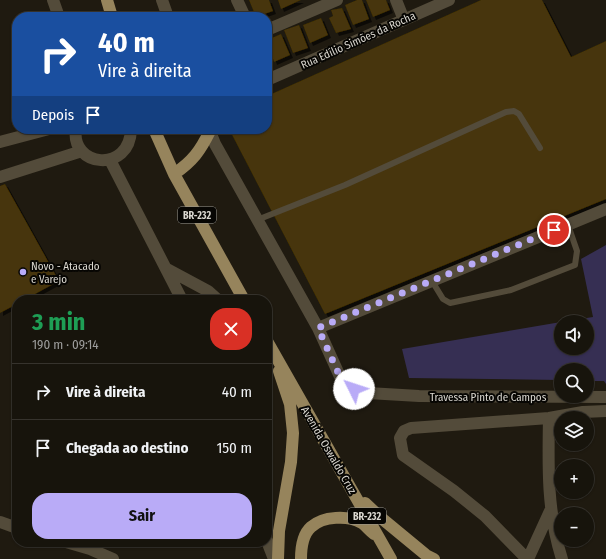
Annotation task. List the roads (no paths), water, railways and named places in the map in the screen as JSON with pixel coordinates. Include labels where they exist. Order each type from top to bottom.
[{"type":"highway","points":[[107,0],[111,12]]},
{"type":"highway","name":"BR-232","points":[[156,134],[174,174],[241,295]]},
{"type":"highway","points":[[174,174],[186,166],[196,156],[208,134]]},
{"type":"highway","name":"Avenida Oswaldo Cruz","points":[[272,350],[383,542],[391,559]]},
{"type":"highway","points":[[272,354],[290,404],[293,433],[291,462],[279,531],[278,559]]},
{"type":"highway","points":[[352,489],[380,518],[426,555],[434,559]]},
{"type":"highway","points":[[301,559],[300,545],[310,527],[327,519],[345,518],[362,523],[383,542]]},
{"type":"street","points":[[53,0],[57,12]]},
{"type":"street","points":[[162,0],[166,12]]},
{"type":"street","points":[[237,0],[243,12]]},
{"type":"street","points":[[272,28],[337,0]]},
{"type":"street","points":[[396,0],[404,20]]},
{"type":"street","name":"Rua Edílio Simões da Rocha","points":[[272,78],[450,0]]},
{"type":"street","points":[[0,142],[30,134]]},
{"type":"street","points":[[76,134],[77,142],[82,151],[90,157],[100,161],[110,160],[119,156],[126,149],[131,140],[131,134]]},
{"type":"street","points":[[211,134],[215,144],[318,328],[606,209]]},
{"type":"street","points":[[0,177],[82,151]]},
{"type":"street","points":[[110,160],[180,295]]},
{"type":"street","points":[[167,268],[212,295]]},
{"type":"street","name":"Travessa Pinto de Campos","points":[[318,328],[342,381],[354,389],[368,393],[419,396],[606,397]]},
{"type":"street","points":[[550,511],[528,559],[485,516],[454,491],[403,455],[400,438],[404,431],[411,428],[549,418],[583,412],[606,412]]},
{"type":"street","points":[[549,418],[547,475],[550,511],[555,538],[562,559]]},
{"type":"street","points":[[0,522],[12,526]]},
{"type":"street","points":[[83,547],[113,559]]},
{"type":"street","points":[[269,547],[274,559]]},
{"type":"lane","points":[[258,220],[345,185],[506,112],[514,111],[519,114],[540,148]]},
{"type":"lane","points":[[432,281],[443,299],[450,303],[511,290],[575,265],[577,250],[568,225]]},
{"type":"place","name":"Novo - Atacado e Varejo","points":[[23,272]]}]
